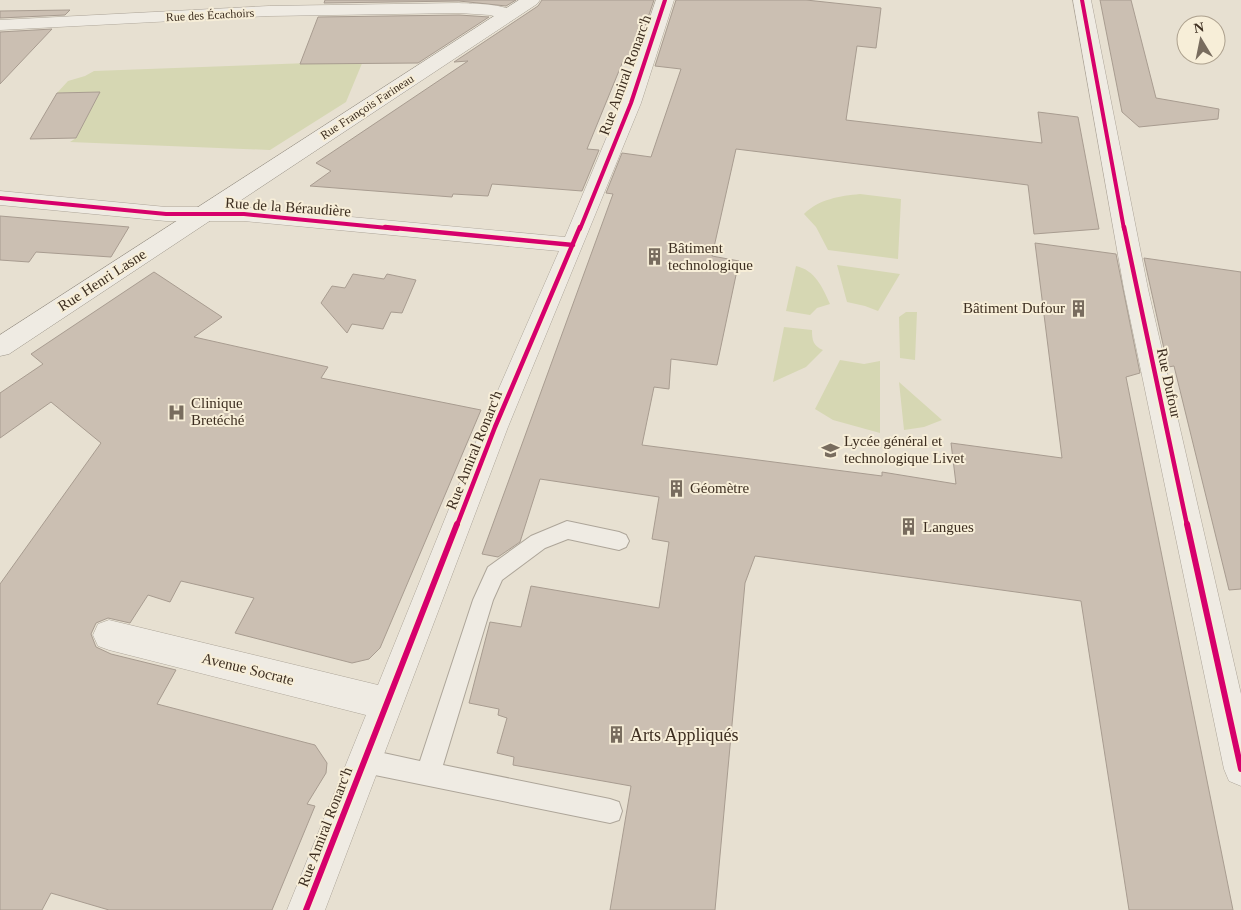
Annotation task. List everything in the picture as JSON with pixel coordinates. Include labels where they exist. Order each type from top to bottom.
[{"type":"street","name":"Rue François Farineau","points":[[205,214],[531,0]]},
{"type":"street","name":"Rue Amiral Ronarc'h","points":[[306,910],[495,427],[574,245],[631,103],[665,0]]},
{"type":"street","name":"Rue Dufour","points":[[1082,0],[1099,106],[1148,344],[1241,769]]},
{"type":"street","name":"Rue des Écachoirs","points":[[0,25],[269,11],[459,8],[491,10],[508,15]]},
{"type":"street","name":"Rue de la Béraudière","points":[[0,198],[166,214],[244,214],[574,245]]},
{"type":"street","name":"Rue Henri Lasne","points":[[0,347],[205,214]]},
{"type":"street","name":"Avenue Socrate","points":[[109,634],[387,704]]},
{"type":"lane","points":[[428,774],[483,600],[495,574],[538,542],[567,530],[619,541]]},
{"type":"lane","points":[[365,761],[610,811]]},
{"type":"green space","points":[[363,61],[346,102],[270,150],[70,142],[76,138],[100,92],[57,93],[68,81],[94,71]]},
{"type":"green space","points":[[860,194],[901,199],[898,259],[828,250],[816,227],[804,214],[816,205],[837,197]]},
{"type":"green space","points":[[837,265],[900,274],[878,311],[847,302]]},
{"type":"green space","points":[[796,266],[808,271],[818,280],[830,304],[817,308],[810,315],[786,311]]},
{"type":"green space","points":[[906,312],[917,312],[915,360],[900,358],[899,317]]},
{"type":"green space","points":[[784,327],[812,330],[814,342],[817,347],[823,350],[806,367],[773,382]]},
{"type":"green space","points":[[840,360],[864,364],[880,361],[880,433],[833,420],[815,409]]},
{"type":"green space","points":[[899,382],[942,420],[924,427],[904,430]]},
{"type":"building","points":[[325,0],[516,0],[506,6],[459,1],[324,3]]},
{"type":"building","points":[[542,0],[654,0],[633,62],[623,61],[587,149],[599,150],[582,191],[492,184],[488,196],[453,194],[452,197],[310,186],[331,171],[316,163],[468,61],[454,62],[538,6]]},
{"type":"building","points":[[676,0],[806,0],[881,8],[876,48],[857,46],[846,120],[1042,143],[1038,112],[1078,117],[1099,229],[1034,234],[1028,185],[736,149],[712,256],[739,261],[717,365],[671,359],[669,389],[654,387],[642,445],[882,476],[882,472],[956,484],[951,443],[1062,458],[1035,243],[1116,254],[1140,373],[1126,377],[1233,910],[1129,910],[1081,601],[755,556],[745,583],[715,910],[610,910],[631,786],[513,765],[514,757],[497,753],[507,718],[498,715],[499,709],[469,703],[490,622],[521,627],[531,586],[659,608],[669,542],[652,539],[659,497],[540,479],[520,542],[498,557],[482,554],[613,194],[606,193],[622,153],[651,157],[681,69],[655,66]]},
{"type":"building","points":[[1100,0],[1131,0],[1156,98],[1219,109],[1218,119],[1139,127],[1122,112]]},
{"type":"building","points":[[70,10],[65,15],[0,18],[0,11]]},
{"type":"building","points":[[459,15],[489,17],[418,63],[300,64],[318,17]]},
{"type":"building","points":[[52,29],[0,84],[0,32]]},
{"type":"building","points":[[100,92],[76,138],[30,139],[57,93]]},
{"type":"building","points":[[0,216],[129,227],[111,257],[36,252],[29,262],[0,260]]},
{"type":"building","points":[[1144,258],[1241,272],[1241,589],[1229,590],[1174,366],[1168,367]]},
{"type":"building","points":[[154,272],[222,317],[194,337],[328,367],[321,378],[481,410],[380,648],[369,659],[352,663],[235,633],[254,598],[181,581],[170,602],[148,595],[130,623],[108,618],[96,623],[91,634],[96,647],[111,654],[176,670],[157,704],[315,745],[327,763],[326,773],[307,804],[315,806],[272,910],[109,910],[51,893],[42,910],[0,910],[0,584],[101,443],[51,402],[0,438],[0,393],[43,364],[31,354]]},
{"type":"building","points":[[353,274],[384,279],[387,274],[416,280],[402,313],[391,312],[383,329],[352,324],[347,333],[321,303],[332,286],[345,288]]},
{"type":"cycle path","points":[[306,910],[495,427],[631,103],[665,0]]},
{"type":"cycle path","points":[[1082,0],[1136,289],[1241,769]]},
{"type":"cycle path","points":[[0,198],[166,214],[244,214],[573,245]]},
{"type":"place","name":"Bâtiment technologique","points":[[654,257]]},
{"type":"place","name":"Bâtiment Dufour","points":[[1079,308]]},
{"type":"place","name":"Clinique Bretéché","points":[[177,412]]},
{"type":"place","name":"Lycée général et technologique Livet","points":[[830,450]]},
{"type":"place","name":"Géomètre","points":[[676,488]]},
{"type":"place","name":"Langues","points":[[909,527]]},
{"type":"place","name":"Arts Appliqués","points":[[616,735]]}]
